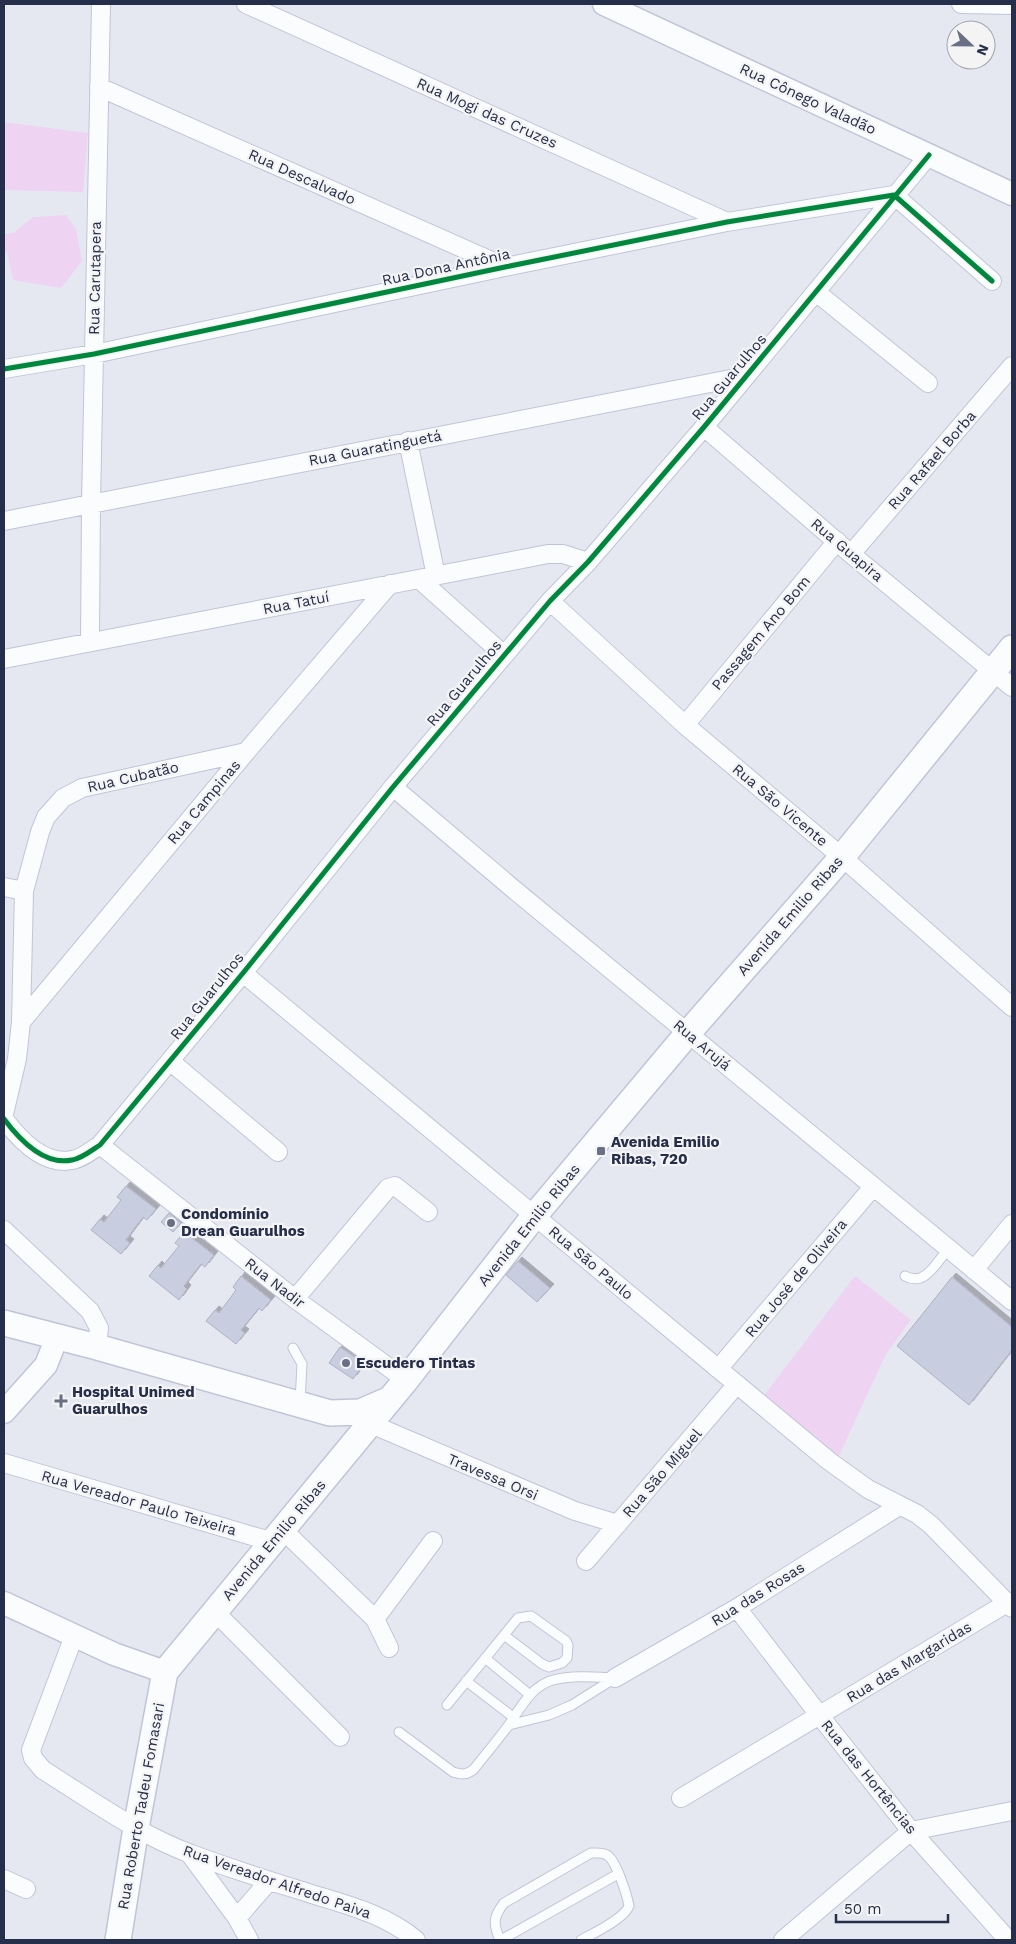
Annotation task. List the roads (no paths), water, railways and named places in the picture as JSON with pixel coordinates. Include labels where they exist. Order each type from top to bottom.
[{"type":"main road","name":"Avenida Emilio Ribas","points":[[165,1672],[391,1399],[535,1215],[688,1033],[842,857],[1012,648]]},
{"type":"main road","points":[[4,1323],[97,1347],[330,1413],[360,1412],[391,1399]]},
{"type":"main road","points":[[330,1413],[340,1429],[342,1438],[336,1465]]},
{"type":"main road","name":"Rua Roberto Tadeu Fomasari","points":[[118,1940],[136,1828],[165,1672]]},
{"type":"street","name":"Rua Carutapera","points":[[90,642],[101,4]]},
{"type":"street","name":"Rua Mogi das Cruzes","points":[[246,4],[727,222]]},
{"type":"street","name":"Rua Cônego Valadão","points":[[604,4],[1012,194]]},
{"type":"street","points":[[961,4],[1012,5]]},
{"type":"street","name":"Rua Descalvado","points":[[99,87],[505,267]]},
{"type":"street","name":"Rua Guarulhos","points":[[4,1119],[21,1140],[32,1149],[59,1160],[73,1160],[100,1145],[393,787],[550,601],[588,562],[704,427],[929,155]]},
{"type":"street","name":"Rua Dona Antônia","points":[[4,369],[94,354],[727,222],[894,195]]},
{"type":"street","points":[[894,195],[992,281]]},
{"type":"street","points":[[816,292],[928,383]]},
{"type":"street","name":"Rua Rafael Borba","points":[[851,554],[1012,366]]},
{"type":"street","name":"Rua Guaratinguetá","points":[[4,521],[746,376]]},
{"type":"street","name":"Rua Guapira","points":[[704,427],[851,554],[1012,687]]},
{"type":"street","points":[[408,441],[427,578],[504,655]]},
{"type":"street","name":"Passagem Ano Bom","points":[[685,725],[837,542]]},
{"type":"street","name":"Rua Tatuí","points":[[4,659],[548,554],[563,554],[588,562]]},
{"type":"street","name":"Rua Campinas","points":[[22,1022],[246,752],[390,584]]},
{"type":"street","name":"Rua São Vicente","points":[[550,601],[685,725],[842,857],[1012,1007]]},
{"type":"street","name":"Rua Cubatão","points":[[4,1114],[17,1059],[22,1022],[24,891],[46,817],[63,798],[82,788],[246,752]]},
{"type":"street","name":"Rua Arujá","points":[[393,787],[1012,1301]]},
{"type":"street","points":[[4,887],[24,891]]},
{"type":"street","name":"Rua São Paulo","points":[[243,972],[829,1461],[868,1490],[916,1514],[931,1525],[1010,1604]]},
{"type":"street","points":[[170,1061],[278,1152]]},
{"type":"street","name":"Rua Nadir","points":[[100,1145],[295,1299],[406,1380]]},
{"type":"street","points":[[295,1299],[388,1188],[396,1186],[428,1212]]},
{"type":"street","name":"Rua José de Oliveira","points":[[718,1369],[873,1187]]},
{"type":"street","points":[[974,1270],[1012,1224]]},
{"type":"street","points":[[4,1230],[90,1311],[99,1328],[97,1347]]},
{"type":"street","points":[[4,1412],[46,1365],[57,1336]]},
{"type":"street","name":"Rua São Miguel","points":[[586,1561],[737,1384]]},
{"type":"street","name":"Travessa Orsi","points":[[370,1424],[574,1512],[618,1524]]},
{"type":"street","name":"Rua Vereador Paulo Teixeira","points":[[4,1463],[278,1536]]},
{"type":"street","name":"Rua das Rosas","points":[[615,1678],[738,1608],[899,1506]]},
{"type":"street","points":[[278,1536],[375,1619],[389,1648]]},
{"type":"street","points":[[375,1619],[433,1541]]},
{"type":"street","points":[[4,1603],[114,1654],[165,1672]]},
{"type":"street","name":"Rua das Margaridas","points":[[681,1798],[1010,1604]]},
{"type":"street","name":"Rua das Hortências","points":[[738,1608],[911,1831],[1008,1940]]},
{"type":"street","points":[[214,1611],[340,1737]]},
{"type":"street","name":"Rua Vereador Alfredo Paiva","points":[[74,1636],[31,1750],[33,1758],[43,1770],[136,1828],[189,1853],[365,1912],[402,1928],[416,1940]]},
{"type":"street","points":[[783,1940],[911,1831],[1012,1811]]},
{"type":"street","points":[[189,1853],[237,1918],[249,1940]]},
{"type":"street","points":[[4,1878],[26,1889]]},
{"type":"street","points":[[237,1918],[268,1881]]},
{"type":"lane","points":[[904,1276],[912,1280],[926,1276],[948,1249]]},
{"type":"lane","points":[[293,1348],[302,1364],[300,1405]]},
{"type":"lane","points":[[446,1705],[518,1618],[531,1616],[566,1641],[569,1651],[567,1658],[562,1663],[549,1667],[542,1664],[504,1635]]},
{"type":"lane","points":[[485,1658],[530,1695]]},
{"type":"lane","points":[[399,1732],[453,1772],[462,1775],[474,1769],[530,1695],[551,1680],[571,1677],[615,1678]]},
{"type":"lane","points":[[511,1721],[549,1715],[572,1705],[615,1678]]},
{"type":"lane","points":[[466,1681],[511,1721]]},
{"type":"lane","points":[[582,1940],[627,1910],[629,1906],[618,1874],[607,1855],[591,1853],[504,1903],[495,1917],[494,1928],[500,1940],[618,1874]]},
{"type":"place","name":"Avenida Emilio Ribas, 720","points":[[601,1151]]},
{"type":"place","name":"Condomínio Drean Guarulhos","points":[[171,1223]]},
{"type":"place","name":"Escudero Tintas","points":[[346,1363]]},
{"type":"place","name":"Hospital Unimed Guarulhos","points":[[61,1401]]}]
